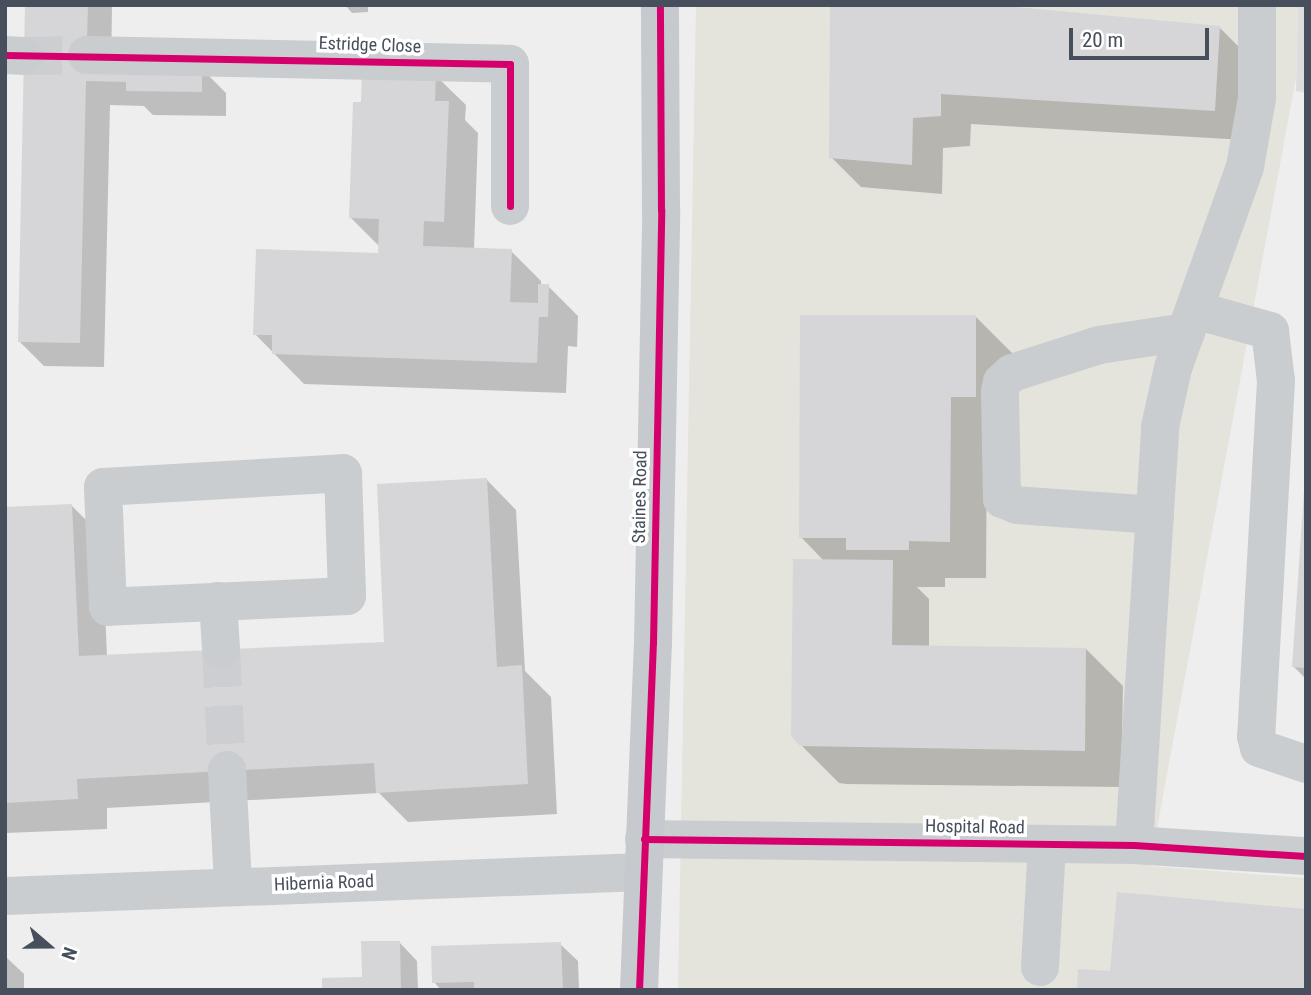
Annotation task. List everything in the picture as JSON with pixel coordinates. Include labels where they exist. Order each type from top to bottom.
[{"type":"main road","name":"Staines Road","points":[[639,990],[653,643],[661,238],[660,5]]},
{"type":"street","points":[[1134,845],[1160,427],[1173,368],[1245,167],[1257,97],[1257,5]]},
{"type":"street","name":"Estridge Close","points":[[87,55],[510,64],[510,206]]},
{"type":"street","points":[[1155,515],[1017,505],[1002,499],[1002,382],[1012,373],[1099,345],[1190,321],[1270,331],[1276,381],[1256,736],[1259,748],[1306,764]]},
{"type":"street","points":[[343,474],[347,596],[218,601],[108,607],[103,487],[343,474]]},
{"type":"street","points":[[218,601],[221,649]]},
{"type":"street","points":[[227,770],[233,886]]},
{"type":"street","name":"Hospital Road","points":[[643,855],[1047,844],[1134,845],[1306,856]]},
{"type":"street","points":[[1040,967],[1047,844]]},
{"type":"street","name":"Hibernia Road","points":[[5,896],[233,886],[643,855]]},
{"type":"shaded area","points":[[696,5],[1298,5],[1296,78],[1150,866],[1306,878],[1306,990],[678,990]]},
{"type":"shaded area","points":[[1298,5],[1306,5],[1306,93],[1296,91]]},
{"type":"building","points":[[25,5],[88,5],[86,73],[202,67],[202,92],[126,91],[126,82],[86,81],[80,343],[18,342]]},
{"type":"building","points":[[830,5],[995,5],[1220,26],[1215,111],[941,94],[941,116],[913,118],[912,165],[829,158]]},
{"type":"building","points":[[362,70],[436,73],[435,101],[449,101],[444,222],[424,221],[423,246],[512,249],[510,302],[538,303],[538,284],[549,284],[548,317],[539,317],[537,363],[272,354],[272,335],[253,335],[256,249],[378,253],[379,219],[349,218],[353,102],[361,102]]},
{"type":"building","points":[[800,315],[976,315],[976,397],[951,397],[950,542],[909,541],[909,550],[846,550],[846,538],[799,538]]},
{"type":"building","points":[[487,478],[497,667],[522,665],[528,784],[376,793],[374,763],[77,779],[78,799],[5,803],[5,507],[72,504],[79,656],[384,642],[377,484]]},
{"type":"building","points":[[1304,490],[1306,491],[1306,668],[1292,667]]},
{"type":"building","points":[[793,559],[893,560],[892,645],[1086,648],[1085,751],[800,746],[791,736]]},
{"type":"building","points":[[1117,892],[1306,909],[1306,990],[1077,990],[1078,969],[1110,971]]},
{"type":"building","points":[[361,941],[400,941],[401,990],[322,990],[322,978],[362,977]]},
{"type":"building","points":[[561,942],[563,990],[474,990],[474,982],[432,983],[431,946]]},
{"type":"tunnel","points":[[24,56],[87,55]]},
{"type":"tunnel","points":[[221,649],[227,770]]},
{"type":"cycle path","points":[[639,990],[653,643],[661,210],[660,5]]},
{"type":"cycle path","points":[[5,55],[510,64],[510,206]]},
{"type":"cycle path","points":[[644,839],[1134,845],[1306,856]]}]
